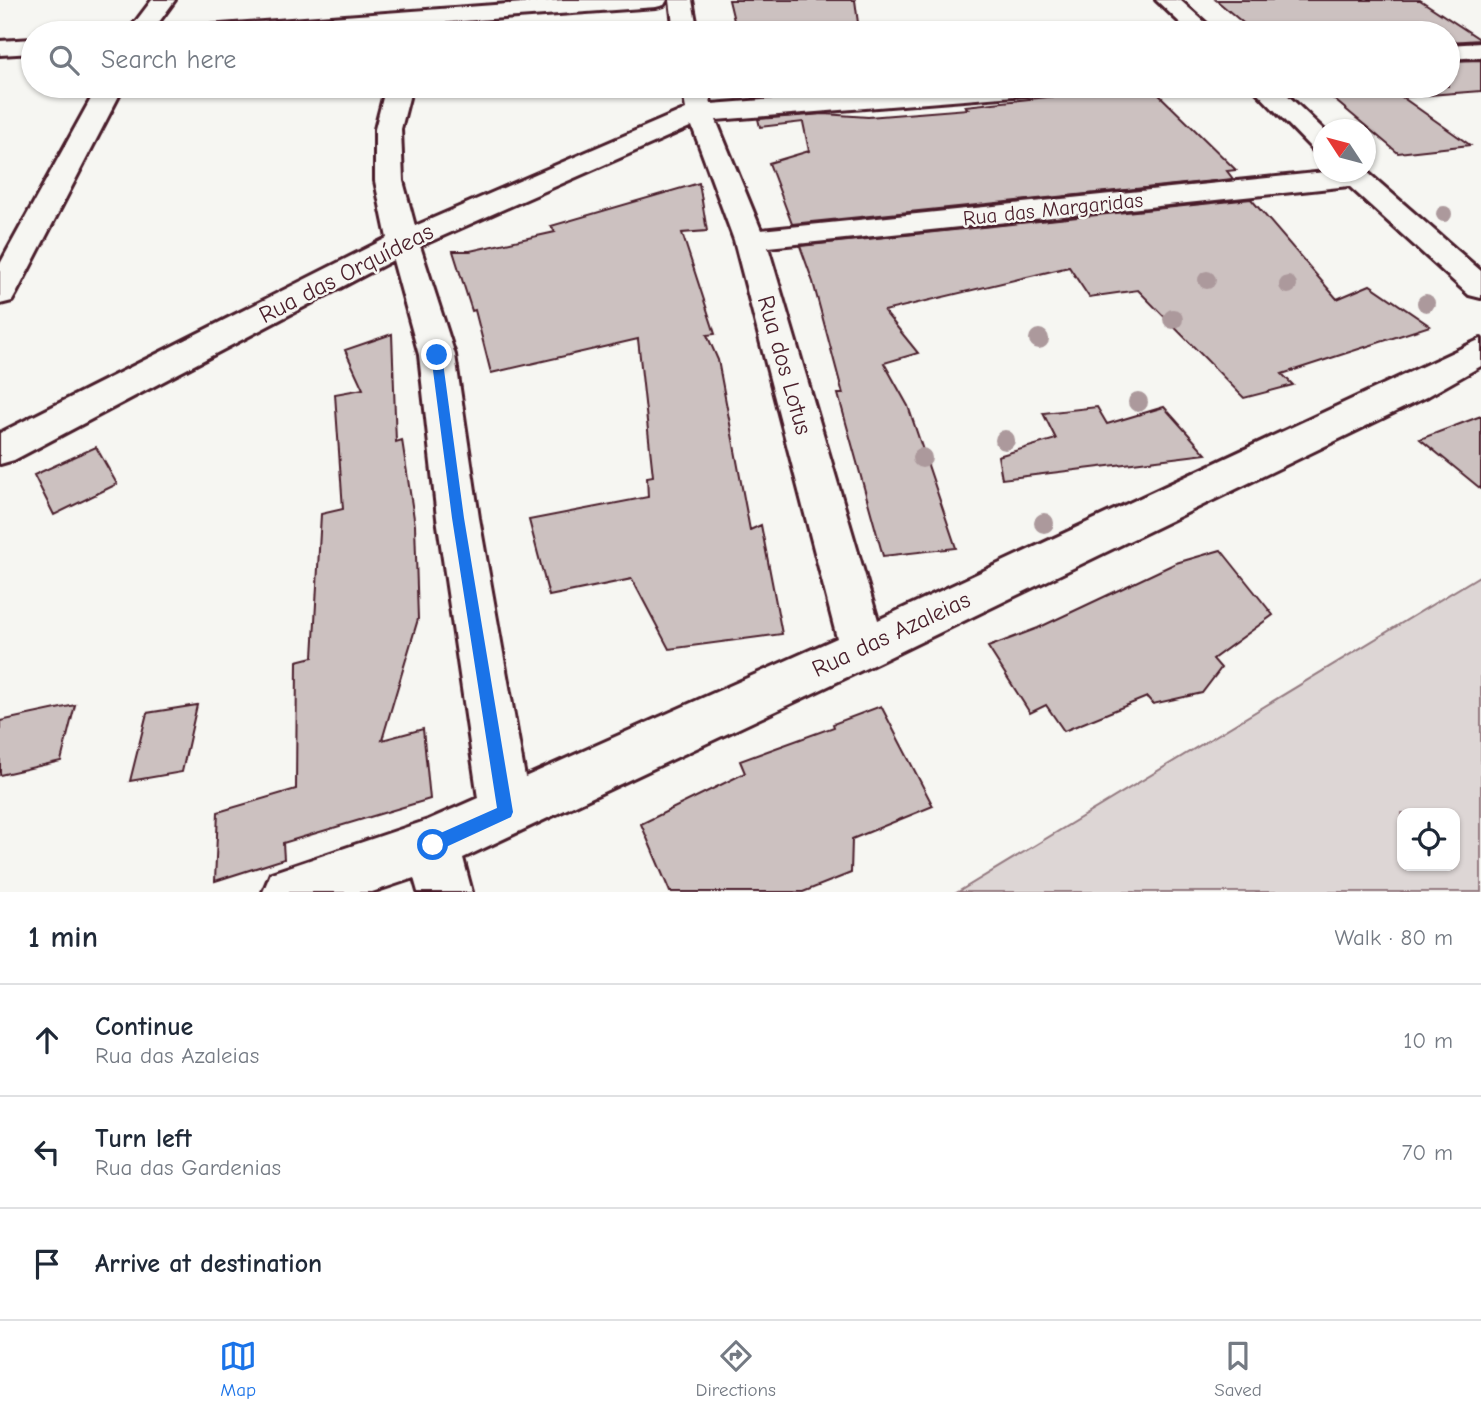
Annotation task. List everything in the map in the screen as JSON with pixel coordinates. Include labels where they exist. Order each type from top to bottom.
[{"type":"street","points":[[148,21],[164,0]]},
{"type":"street","points":[[364,21],[656,0]]},
{"type":"street","points":[[681,0],[685,21]]},
{"type":"street","points":[[1167,0],[1192,21]]},
{"type":"street","points":[[0,48],[21,47]]},
{"type":"street","points":[[1460,51],[1481,50]]},
{"type":"street","points":[[0,294],[105,98]]},
{"type":"street","points":[[396,98],[388,129],[389,181],[402,242],[437,355],[458,518],[506,812]]},
{"type":"street","name":"Rua das Orquídeas","points":[[0,450],[402,242],[698,100],[747,98]]},
{"type":"street","points":[[1276,98],[1313,134]]},
{"type":"street","name":"Rua dos Lotus","points":[[698,100],[750,240],[863,648]]},
{"type":"street","name":"Rua das Margaridas","points":[[750,240],[1313,178]]},
{"type":"street","points":[[1361,182],[1481,288]]},
{"type":"street","name":"Rua das Azaleias","points":[[289,892],[439,868],[506,812],[863,648],[1415,387],[1481,351]]},
{"type":"shaded area","points":[[1481,575],[1481,892],[958,892]]},
{"type":"building","points":[[729,0],[855,0],[858,21],[734,21]]},
{"type":"building","points":[[1216,0],[1420,0],[1452,21],[1241,21]]},
{"type":"building","points":[[1460,26],[1481,40],[1460,41]]},
{"type":"building","points":[[1481,60],[1481,91],[1460,93],[1460,61]]},
{"type":"building","points":[[1039,98],[1162,98],[1236,170],[1227,171],[1233,179],[792,224],[769,163],[809,151],[803,122],[760,127],[758,119],[824,114],[868,117],[968,109],[965,106]]},
{"type":"building","points":[[1332,98],[1403,98],[1470,145],[1398,153],[1376,135],[1376,119],[1357,119]]},
{"type":"building","points":[[699,183],[707,231],[682,233],[715,334],[707,335],[718,360],[750,530],[761,525],[782,634],[669,649],[632,579],[549,596],[529,520],[648,497],[647,477],[653,476],[638,339],[491,373],[475,310],[472,311],[453,251],[470,251],[555,232],[551,226]]},
{"type":"building","points":[[1251,199],[1337,299],[1370,285],[1430,326],[1282,374],[1293,385],[1244,398],[1138,290],[1089,297],[1069,267],[884,311],[918,353],[884,363],[908,406],[956,548],[883,556],[838,394],[843,394],[813,282],[800,246]]},
{"type":"building","points":[[392,334],[396,442],[402,440],[415,525],[418,619],[382,740],[423,729],[430,799],[283,843],[284,859],[215,881],[218,812],[296,789],[297,661],[313,657],[321,514],[343,509],[335,394],[363,389],[345,350]]},
{"type":"building","points":[[1097,407],[1107,424],[1164,407],[1206,454],[1002,479],[998,456],[1056,439],[1043,413]]},
{"type":"building","points":[[1481,416],[1481,489],[1420,439]]},
{"type":"building","points":[[96,447],[117,484],[54,515],[34,475]]},
{"type":"building","points":[[1221,550],[1273,615],[1213,659],[1221,668],[1202,693],[1153,704],[1147,697],[1064,731],[1046,705],[1030,713],[988,647],[1038,628],[1176,563]]},
{"type":"building","points":[[75,705],[61,761],[0,775],[0,721]]},
{"type":"building","points":[[197,705],[182,772],[130,781],[147,713]]},
{"type":"building","points":[[881,706],[933,806],[852,839],[851,873],[803,892],[670,892],[641,824],[745,773],[740,761],[834,727],[833,724]]},
{"type":"route","points":[[433,845],[506,812],[458,518],[437,355]]}]
